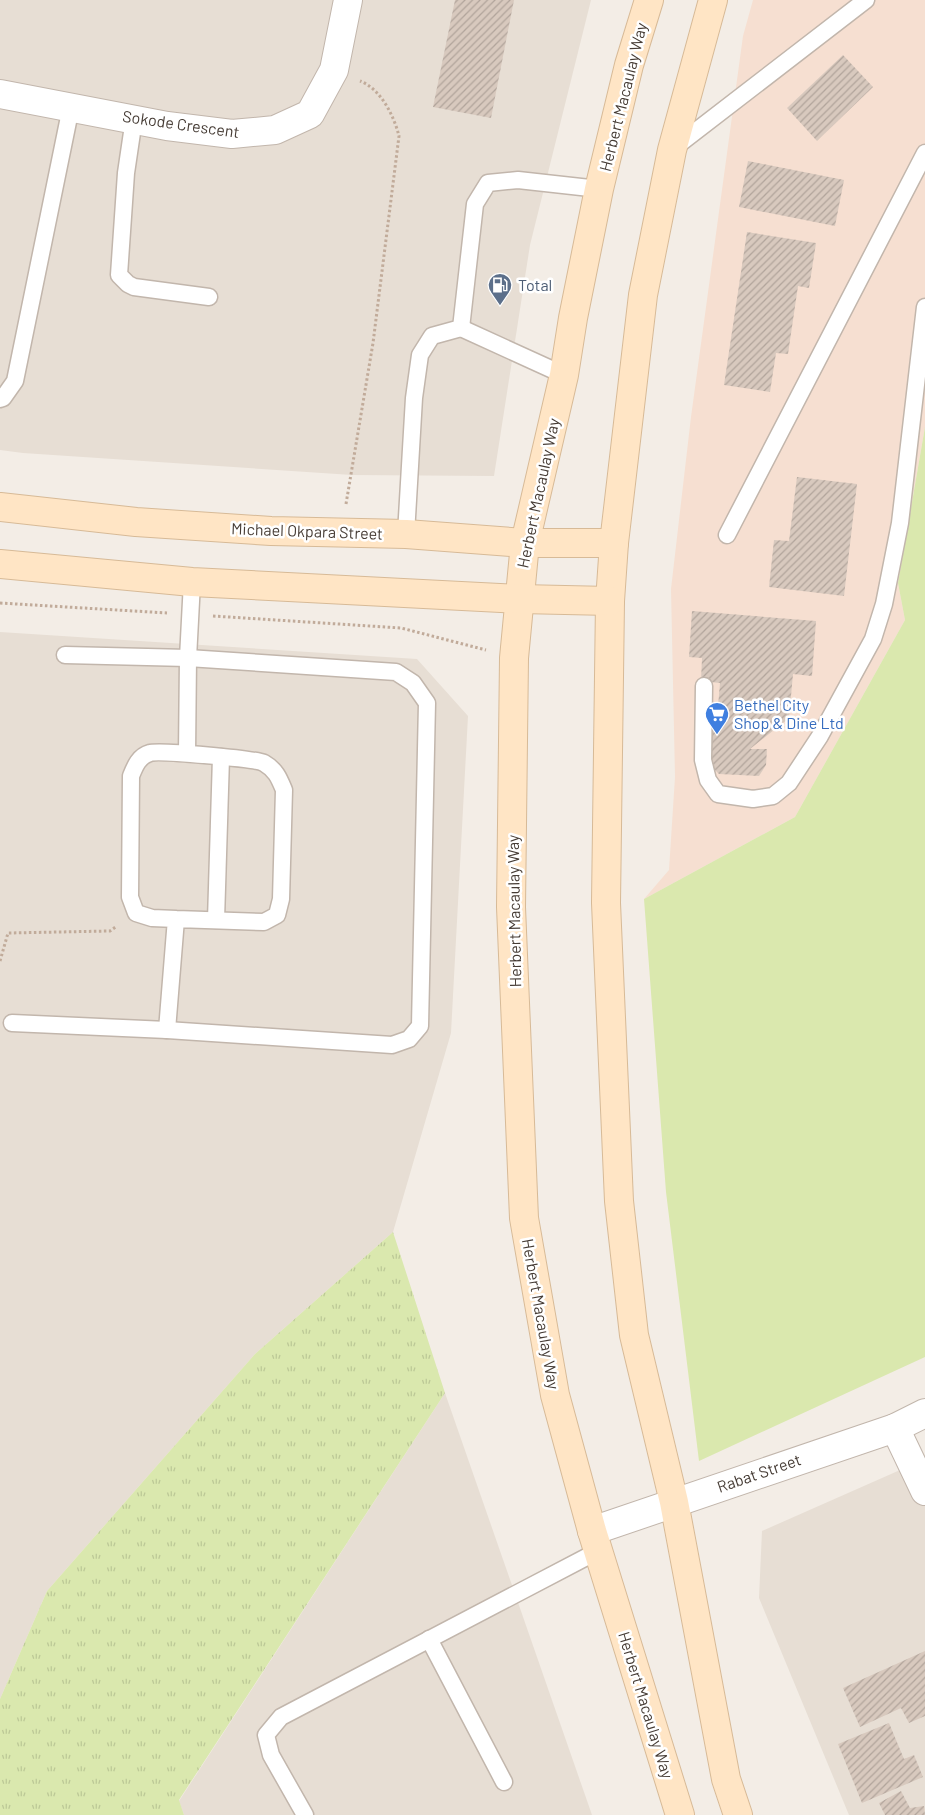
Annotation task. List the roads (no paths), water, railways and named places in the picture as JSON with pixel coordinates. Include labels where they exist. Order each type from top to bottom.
[{"type":"main road","name":"Herbert Macaulay Way","points":[[649,0],[629,65],[600,189],[573,318],[564,375],[525,543],[514,658],[511,907],[524,1218],[555,1395],[595,1541],[680,1815]]},
{"type":"main road","points":[[713,0],[672,150],[643,295],[614,543],[610,601],[606,903],[619,1201],[634,1335],[674,1502],[726,1779],[738,1815]]},
{"type":"main road","name":"Michael Okpara Street","points":[[0,507],[146,522],[272,532],[406,534],[525,543],[614,543]]},
{"type":"main road","points":[[0,564],[192,582],[520,599],[610,601]]},
{"type":"street","name":"Sokode Crescent","points":[[0,94],[167,126],[232,134],[276,130],[310,114],[334,70],[348,0]]},
{"type":"street","name":"Rabat Street","points":[[595,1541],[674,1502],[895,1428],[925,1413]]},
{"type":"street","points":[[895,1428],[925,1491]]},
{"type":"lane","points":[[672,150],[866,0]]},
{"type":"lane","points":[[0,399],[3,398],[15,381],[71,107]]},
{"type":"lane","points":[[134,119],[126,174],[119,275],[134,287],[209,297]]},
{"type":"lane","points":[[727,534],[925,153]]},
{"type":"lane","points":[[461,328],[475,204],[488,183],[518,180],[600,189]]},
{"type":"lane","points":[[704,686],[703,760],[708,780],[718,794],[753,799],[773,796],[789,783],[820,736],[873,639],[884,604],[900,523],[925,306]]},
{"type":"lane","points":[[406,534],[414,398],[420,355],[432,336],[461,328],[564,375]]},
{"type":"lane","points":[[187,753],[188,658],[192,582]]},
{"type":"lane","points":[[12,1023],[167,1030],[392,1045],[409,1039],[420,1026],[427,703],[413,683],[396,672],[188,658],[65,654]]},
{"type":"lane","points":[[150,752],[187,753],[221,757],[262,762],[278,774],[284,790],[281,899],[277,915],[264,922],[152,918],[136,913],[130,897],[131,776],[138,760],[150,752]]},
{"type":"lane","points":[[216,920],[221,757]]},
{"type":"lane","points":[[167,1030],[176,919]]},
{"type":"lane","points":[[306,1815],[271,1754],[266,1735],[281,1717],[430,1639],[595,1541]]},
{"type":"lane","points":[[430,1639],[504,1782]]},
{"type":"place","name":"Total","points":[[500,306]]},
{"type":"place","name":"Bethel City Shop & Dine Ltd","points":[[717,735]]}]
